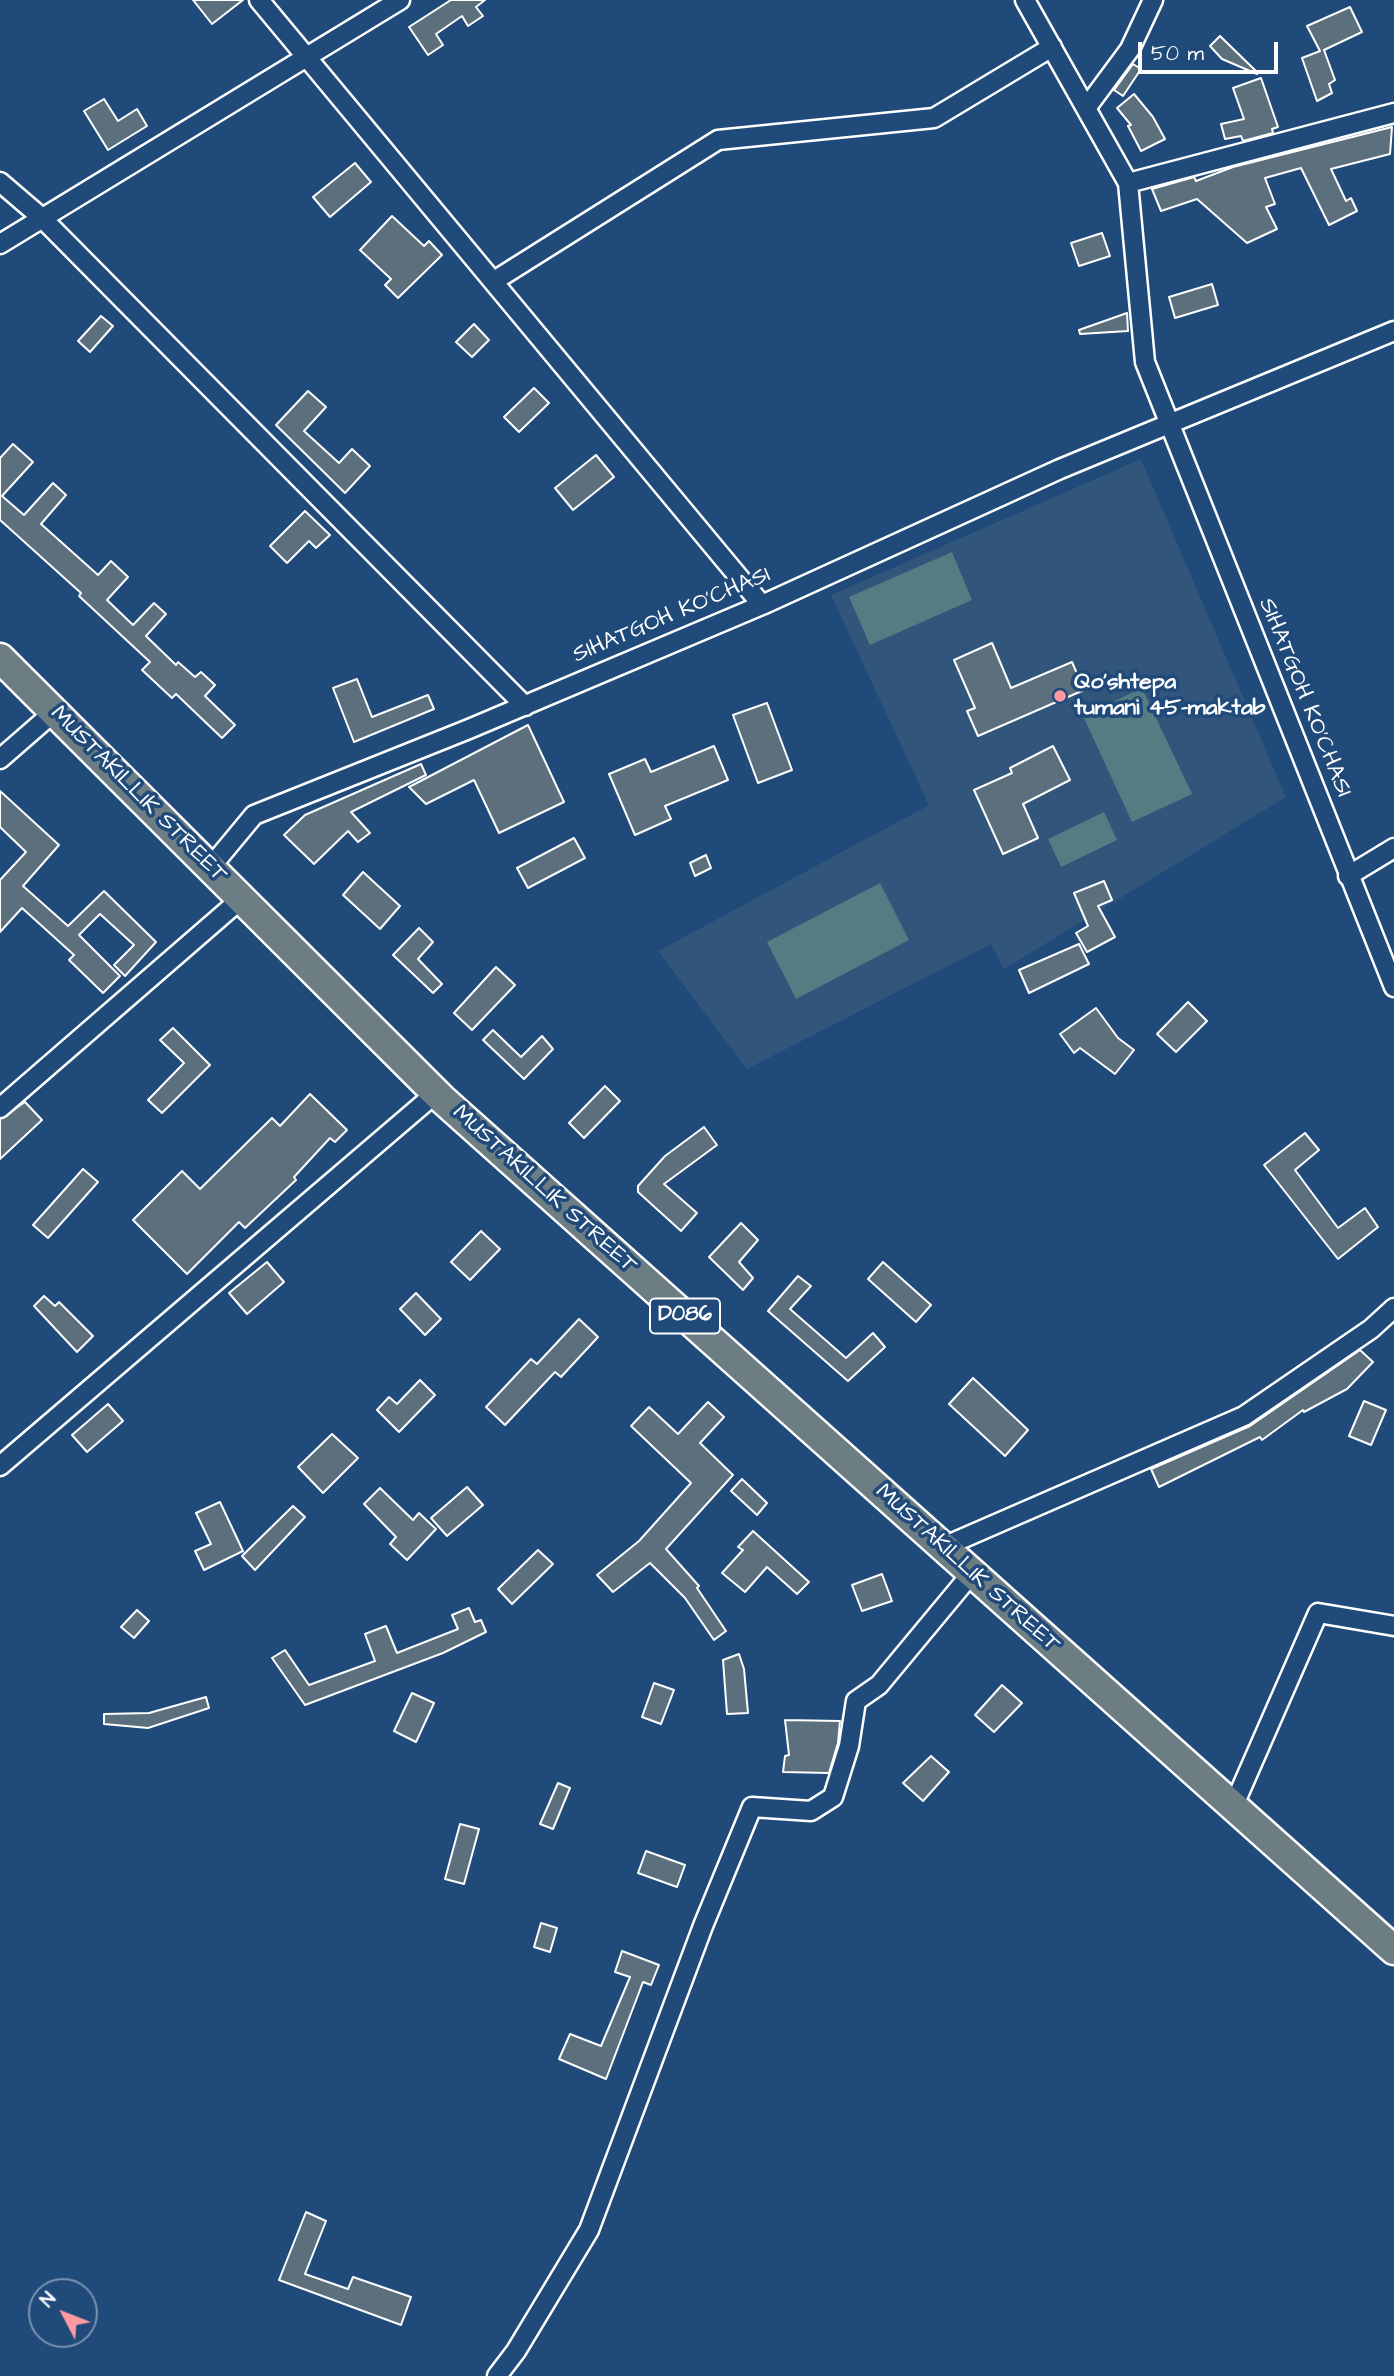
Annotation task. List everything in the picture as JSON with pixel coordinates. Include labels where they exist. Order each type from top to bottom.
[{"type":"main road","name":"MUSTAKILLIK STREET","points":[[0,658],[436,1093],[1394,1950]]},
{"type":"street","points":[[258,0],[762,605]]},
{"type":"street","points":[[0,244],[400,0]]},
{"type":"street","name":"SIHATGOH KO'CHASI","points":[[1025,0],[1128,183],[1145,362],[1394,987]]},
{"type":"street","points":[[1087,107],[1130,49],[1153,0]]},
{"type":"street","points":[[494,281],[718,140],[934,118],[1052,47]]},
{"type":"street","points":[[1128,183],[1394,113]]},
{"type":"street","points":[[0,182],[42,218],[525,706]]},
{"type":"street","name":"SIHATGOH KO'CHASI","points":[[210,868],[254,815],[525,706],[762,605],[1060,469],[1170,427],[1394,331]]},
{"type":"street","points":[[0,759],[54,712]]},
{"type":"street","points":[[1348,876],[1394,848]]},
{"type":"street","points":[[0,1108],[241,899]]},
{"type":"street","points":[[0,1466],[436,1093]]},
{"type":"street","points":[[943,1547],[1244,1416],[1371,1329],[1394,1308]]},
{"type":"street","points":[[496,2376],[516,2350],[589,2230],[703,1926],[752,1807],[811,1811],[833,1797],[849,1746],[856,1701],[878,1685],[972,1573]]},
{"type":"street","points":[[1233,1807],[1318,1613],[1394,1626]]},
{"type":"shaded area","name":"Qo'shtepa tumani 45-maktab","points":[[1141,459],[1286,797],[1004,969],[991,944],[747,1069],[658,951],[929,805],[831,595]]},
{"type":"green space","points":[[952,552],[972,600],[870,645],[849,597]]},
{"type":"green space","points":[[1142,688],[1192,794],[1132,822],[1083,716]]},
{"type":"green space","points":[[1104,812],[1117,840],[1061,867],[1048,839]]},
{"type":"green space","points":[[880,883],[909,940],[796,999],[767,942]]},
{"type":"building","points":[[193,0],[243,0],[212,24]]},
{"type":"building","points":[[451,0],[485,0],[476,7],[483,16],[468,26],[462,16],[436,34],[443,45],[428,55],[409,27]]},
{"type":"building","points":[[1350,7],[1362,32],[1324,50],[1335,80],[1329,84],[1332,93],[1317,101],[1302,58],[1320,51],[1307,26]]},
{"type":"building","points":[[1220,36],[1257,74],[1222,59],[1210,46]]},
{"type":"building","points":[[1133,64],[1141,69],[1123,96],[1114,90]]},
{"type":"building","points":[[1261,78],[1278,127],[1272,129],[1273,133],[1243,141],[1241,136],[1225,139],[1221,124],[1244,119],[1233,88]]},
{"type":"building","points":[[1134,94],[1153,117],[1165,139],[1141,151],[1128,126],[1131,125],[1117,108]]},
{"type":"building","points":[[104,99],[118,121],[137,109],[147,126],[108,150],[84,111]]},
{"type":"building","points":[[1392,127],[1390,154],[1331,169],[1346,201],[1351,198],[1357,211],[1329,225],[1301,168],[1265,178],[1275,204],[1266,207],[1277,229],[1247,243],[1197,199],[1161,211],[1152,189],[1194,177],[1196,181],[1233,167]]},
{"type":"building","points":[[355,163],[371,182],[330,217],[313,197]]},
{"type":"building","points":[[392,216],[424,246],[429,241],[442,255],[398,298],[385,285],[391,279],[360,250]]},
{"type":"building","points":[[1102,233],[1110,256],[1079,266],[1071,243]]},
{"type":"building","points":[[1212,284],[1218,305],[1175,318],[1169,297]]},
{"type":"building","points":[[1127,313],[1128,331],[1080,334],[1079,330]]},
{"type":"building","points":[[101,316],[113,326],[90,352],[78,341]]},
{"type":"building","points":[[474,324],[489,340],[472,357],[456,342]]},
{"type":"building","points":[[534,388],[549,403],[519,432],[504,417]]},
{"type":"building","points":[[308,391],[326,407],[304,431],[339,463],[352,449],[370,466],[345,493],[276,425]]},
{"type":"building","points":[[13,444],[33,462],[2,496],[24,515],[53,483],[66,495],[41,524],[98,575],[111,561],[128,577],[107,600],[133,625],[154,603],[166,614],[146,636],[176,665],[178,662],[195,677],[201,672],[215,685],[205,696],[235,725],[222,738],[176,694],[172,698],[142,670],[150,662],[79,596],[81,593],[0,520],[0,458]]},
{"type":"building","points":[[596,455],[614,477],[573,510],[555,488]]},
{"type":"building","points":[[305,511],[330,535],[316,548],[309,541],[287,563],[270,546]]},
{"type":"building","points":[[992,643],[1011,688],[1072,662],[1084,690],[978,736],[967,711],[975,708],[954,660]]},
{"type":"building","points":[[357,679],[372,717],[428,695],[434,709],[354,742],[333,688]]},
{"type":"building","points":[[767,703],[792,770],[758,783],[733,715]]},
{"type":"building","points":[[528,725],[564,802],[499,833],[474,780],[426,804],[409,787]]},
{"type":"building","points":[[714,746],[728,780],[665,806],[671,819],[635,835],[609,774],[645,759],[651,772]]},
{"type":"building","points":[[1053,746],[1070,780],[1023,804],[1038,838],[1003,854],[974,790],[1012,773],[1010,768]]},
{"type":"building","points":[[421,764],[426,775],[351,812],[370,833],[358,842],[348,831],[314,864],[284,835],[305,815]]},
{"type":"building","points":[[0,791],[59,845],[23,886],[68,926],[104,891],[156,942],[125,976],[114,965],[134,945],[100,914],[79,935],[120,976],[103,993],[69,960],[74,955],[22,908],[0,932],[0,880],[26,852],[0,827]]},
{"type":"building","points":[[574,838],[585,858],[528,888],[517,868]]},
{"type":"building","points":[[706,855],[711,868],[695,876],[690,863]]},
{"type":"building","points":[[363,872],[400,906],[380,929],[343,895]]},
{"type":"building","points":[[1104,881],[1112,900],[1098,906],[1115,937],[1087,952],[1076,933],[1088,926],[1074,893]]},
{"type":"building","points":[[419,928],[433,942],[418,959],[442,984],[433,993],[393,955]]},
{"type":"building","points":[[1079,944],[1089,964],[1029,993],[1019,970]]},
{"type":"building","points":[[496,967],[515,985],[472,1030],[454,1013]]},
{"type":"building","points":[[1188,1002],[1207,1021],[1176,1052],[1157,1034]]},
{"type":"building","points":[[1096,1008],[1118,1038],[1134,1050],[1115,1074],[1080,1048],[1074,1053],[1060,1034]]},
{"type":"building","points":[[173,1028],[210,1065],[162,1113],[148,1100],[184,1063],[160,1040]]},
{"type":"building","points":[[493,1030],[521,1057],[542,1036],[553,1049],[524,1079],[483,1040]]},
{"type":"building","points":[[605,1086],[620,1101],[584,1138],[569,1123]]},
{"type":"building","points":[[310,1094],[347,1130],[335,1142],[330,1138],[294,1177],[296,1180],[245,1228],[239,1222],[187,1274],[133,1220],[182,1171],[200,1189],[272,1118],[280,1126]]},
{"type":"building","points":[[25,1102],[42,1120],[0,1159],[0,1119]]},
{"type":"building","points":[[704,1127],[717,1145],[664,1184],[697,1213],[681,1231],[638,1192],[638,1186],[665,1156]]},
{"type":"building","points":[[1305,1133],[1319,1150],[1295,1170],[1338,1228],[1365,1208],[1378,1227],[1338,1259],[1264,1165]]},
{"type":"building","points":[[83,1169],[98,1182],[48,1238],[33,1225]]},
{"type":"building","points":[[741,1223],[758,1240],[739,1262],[753,1278],[743,1290],[709,1257]]},
{"type":"building","points":[[481,1231],[500,1249],[470,1280],[451,1262]]},
{"type":"building","points":[[267,1262],[284,1282],[247,1314],[229,1293]]},
{"type":"building","points":[[883,1262],[931,1305],[916,1322],[868,1279]]},
{"type":"building","points":[[798,1276],[811,1286],[790,1309],[846,1358],[873,1333],[885,1347],[848,1381],[768,1311]]},
{"type":"building","points":[[416,1293],[441,1319],[425,1335],[400,1309]]},
{"type":"building","points":[[44,1296],[55,1306],[59,1302],[93,1336],[77,1352],[34,1306]]},
{"type":"building","points":[[579,1319],[598,1337],[561,1377],[555,1372],[505,1425],[486,1407],[531,1359],[537,1364]]},
{"type":"building","points":[[1360,1350],[1373,1362],[1347,1389],[1304,1412],[1303,1410],[1262,1440],[1260,1437],[1159,1487],[1151,1469],[1250,1426]]},
{"type":"building","points":[[973,1378],[1028,1430],[1005,1456],[949,1404]]},
{"type":"building","points":[[420,1380],[435,1395],[399,1432],[377,1410],[389,1397],[397,1404]]},
{"type":"building","points":[[1364,1401],[1386,1410],[1371,1445],[1349,1436]]},
{"type":"building","points":[[708,1402],[724,1417],[700,1443],[733,1475],[666,1549],[699,1586],[697,1588],[726,1631],[714,1640],[685,1598],[650,1563],[613,1592],[597,1575],[639,1541],[691,1483],[631,1426],[649,1407],[678,1434]]},
{"type":"building","points":[[108,1404],[123,1421],[87,1452],[72,1435]]},
{"type":"building","points":[[332,1434],[358,1458],[323,1493],[298,1467]]},
{"type":"building","points":[[742,1479],[767,1503],[757,1515],[731,1491]]},
{"type":"building","points":[[467,1487],[483,1505],[447,1536],[431,1518]]},
{"type":"building","points":[[380,1488],[413,1520],[419,1513],[436,1529],[407,1560],[390,1544],[396,1537],[364,1504]]},
{"type":"building","points":[[220,1502],[243,1551],[204,1570],[195,1551],[211,1544],[196,1513]]},
{"type":"building","points":[[293,1506],[305,1517],[255,1570],[242,1556]]},
{"type":"building","points":[[753,1531],[809,1582],[797,1594],[767,1567],[745,1592],[722,1573],[743,1550],[738,1547]]},
{"type":"building","points":[[538,1550],[553,1564],[512,1604],[498,1589]]},
{"type":"building","points":[[882,1574],[892,1601],[862,1611],[852,1585]]},
{"type":"building","points":[[469,1608],[475,1622],[481,1620],[486,1632],[443,1653],[305,1705],[272,1658],[285,1650],[309,1685],[375,1661],[365,1634],[386,1626],[397,1653],[458,1629],[452,1615]]},
{"type":"building","points":[[137,1610],[149,1621],[134,1638],[121,1627]]},
{"type":"building","points":[[739,1654],[744,1669],[748,1713],[727,1714],[723,1660]]},
{"type":"building","points":[[654,1683],[674,1690],[661,1724],[642,1717]]},
{"type":"building","points":[[1002,1685],[1022,1703],[994,1732],[975,1715]]},
{"type":"building","points":[[412,1693],[434,1703],[416,1742],[394,1731]]},
{"type":"building","points":[[206,1697],[209,1708],[148,1728],[104,1724],[104,1714],[149,1713]]},
{"type":"building","points":[[785,1720],[840,1721],[838,1743],[829,1773],[783,1772],[785,1756],[789,1755]]},
{"type":"building","points":[[931,1756],[949,1772],[923,1801],[903,1783]]},
{"type":"building","points":[[558,1783],[570,1788],[553,1829],[540,1824]]},
{"type":"building","points":[[460,1824],[479,1829],[464,1884],[445,1879]]},
{"type":"building","points":[[646,1851],[685,1865],[677,1887],[638,1873]]},
{"type":"building","points":[[541,1923],[557,1928],[550,1952],[534,1947]]},
{"type":"building","points":[[622,1951],[659,1965],[651,1985],[643,1982],[606,2079],[559,2059],[570,2034],[601,2046],[630,1977],[615,1972]]},
{"type":"building","points":[[306,2212],[326,2221],[305,2274],[348,2289],[353,2277],[411,2297],[401,2325],[279,2280]]},
{"type":"place","name":"Qo'shtepa tumani 45-maktab","points":[[1060,696]]}]
